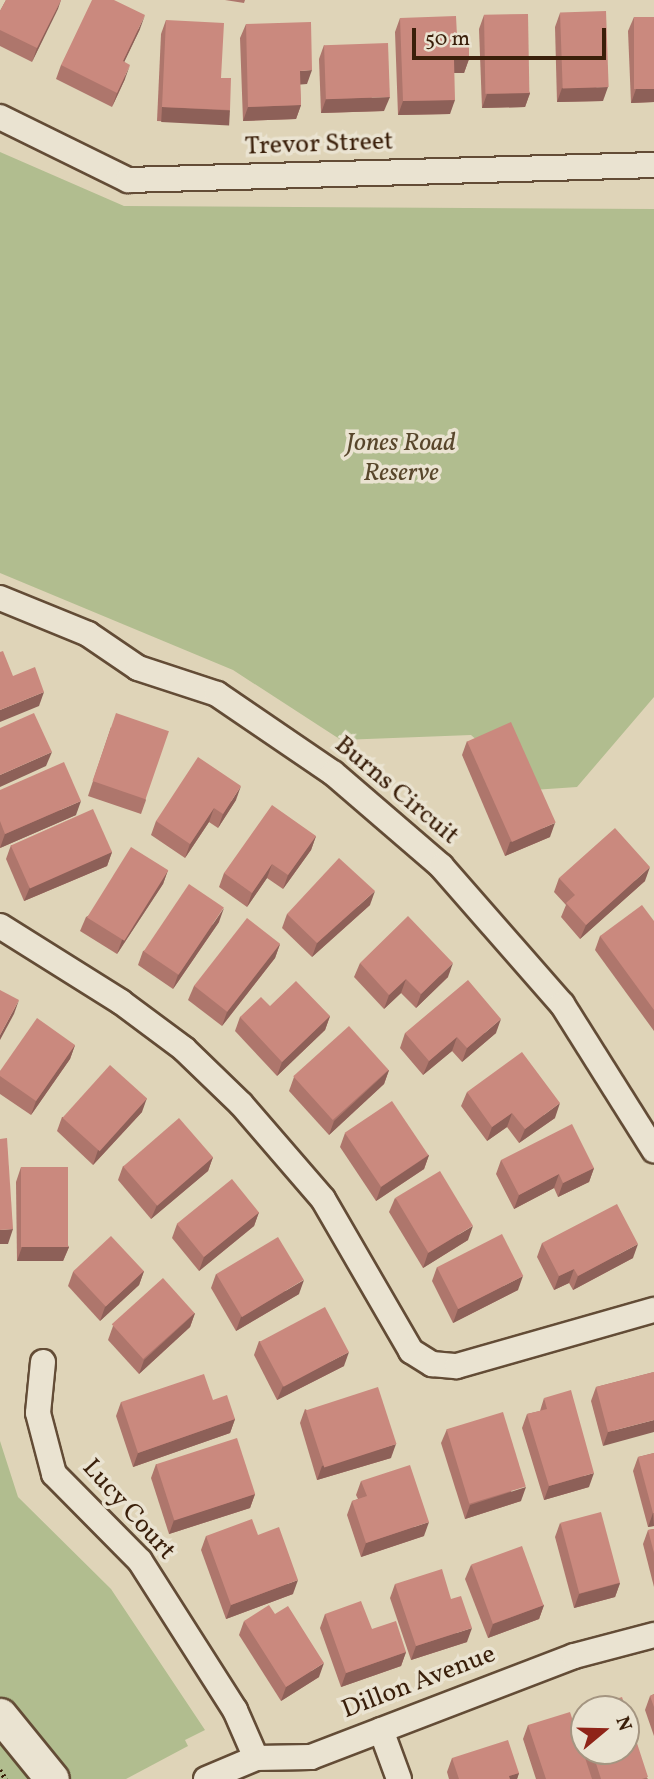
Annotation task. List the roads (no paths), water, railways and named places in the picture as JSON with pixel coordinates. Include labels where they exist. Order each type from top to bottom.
[{"type":"street","name":"Trevor Street","points":[[0,117],[128,180],[654,164]]},
{"type":"street","name":"Burns Circuit","points":[[0,598],[88,634],[138,668],[217,694],[342,781],[441,866],[562,1004],[654,1150]]},
{"type":"street","points":[[0,926],[121,1002],[184,1049],[241,1104],[323,1199],[411,1351],[432,1364],[457,1366],[654,1310]]},
{"type":"street","name":"Lucy Court","points":[[43,1362],[38,1413],[54,1474],[140,1561],[236,1710],[256,1758]]},
{"type":"street","name":"Dillon Avenue","points":[[206,1779],[256,1758],[311,1757],[574,1656],[654,1635]]},
{"type":"street","points":[[0,1715],[52,1779]]},
{"type":"street","points":[[381,1730],[399,1779]]},
{"type":"park label","name":"Jones Road Reserve","points":[[401,459]]}]
